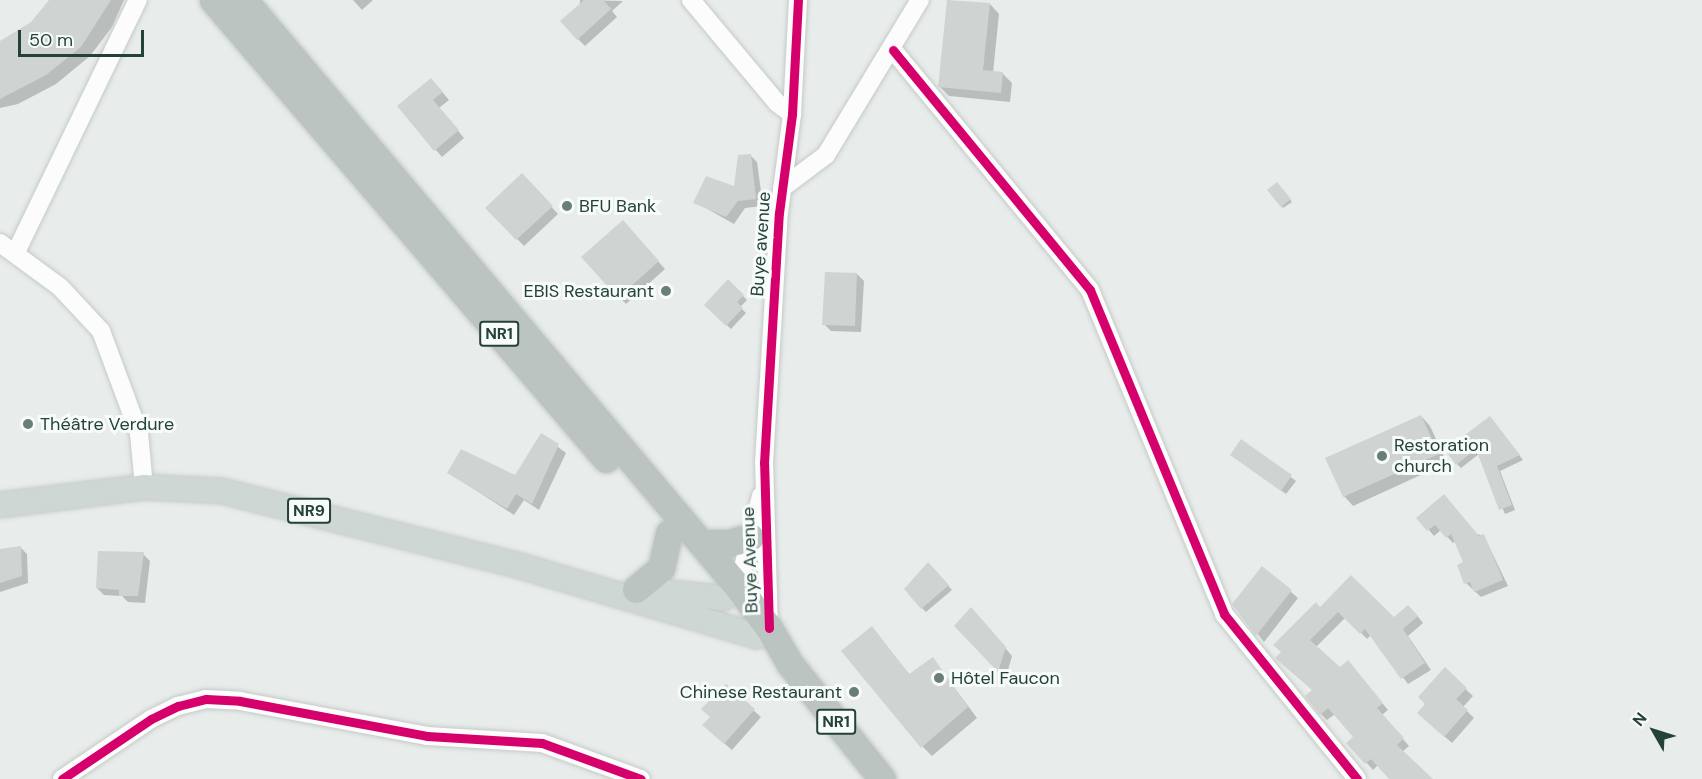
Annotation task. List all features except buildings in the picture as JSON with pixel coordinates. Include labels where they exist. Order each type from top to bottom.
[{"type":"highway","name":"NR1","points":[[213,0],[615,455],[701,543],[731,592],[882,779]]},
{"type":"highway","name":"NR1","points":[[244,0],[615,455],[669,533],[731,592]]},
{"type":"highway","points":[[623,590],[661,568],[669,533]]},
{"type":"highway","points":[[701,543],[729,543],[750,537]]},
{"type":"main road","name":"NR9","points":[[0,505],[144,487],[222,491],[623,590],[763,632]]},
{"type":"main road","name":"NR9","points":[[623,590],[731,592]]},
{"type":"street","points":[[16,252],[138,0]]},
{"type":"street","points":[[691,0],[777,104],[792,114]]},
{"type":"street","name":"Buye avenue","points":[[763,492],[782,188],[792,114],[798,0]]},
{"type":"street","points":[[782,188],[826,155],[893,50],[920,0]]},
{"type":"street","points":[[893,50],[1090,290],[1224,614],[1357,779]]},
{"type":"street","points":[[0,243],[16,252],[60,287],[101,331],[140,433],[144,487]]},
{"type":"street","name":"Buye Avenue","points":[[731,592],[763,492]]},
{"type":"street","name":"Buye Avenue","points":[[763,492],[767,510],[763,632]]},
{"type":"street","points":[[62,779],[151,719],[178,706],[206,699],[240,701],[427,736],[542,743],[641,779]]},
{"type":"cycle path","points":[[769,628],[764,463],[779,213],[792,114],[798,0]]},
{"type":"cycle path","points":[[893,50],[1090,290],[1224,614],[1357,779]]},
{"type":"cycle path","points":[[62,779],[151,719],[178,706],[206,699],[240,701],[427,736],[542,743],[641,779]]},
{"type":"place","name":"BFU Bank","points":[[567,206]]},
{"type":"place","name":"EBIS Restaurant","points":[[666,291]]},
{"type":"place","name":"Théâtre Verdure","points":[[28,424]]},
{"type":"place","name":"Restoration church","points":[[1382,456]]},
{"type":"place","name":"Hôtel Faucon","points":[[939,678]]},
{"type":"place","name":"Chinese Restaurant","points":[[854,692]]}]
